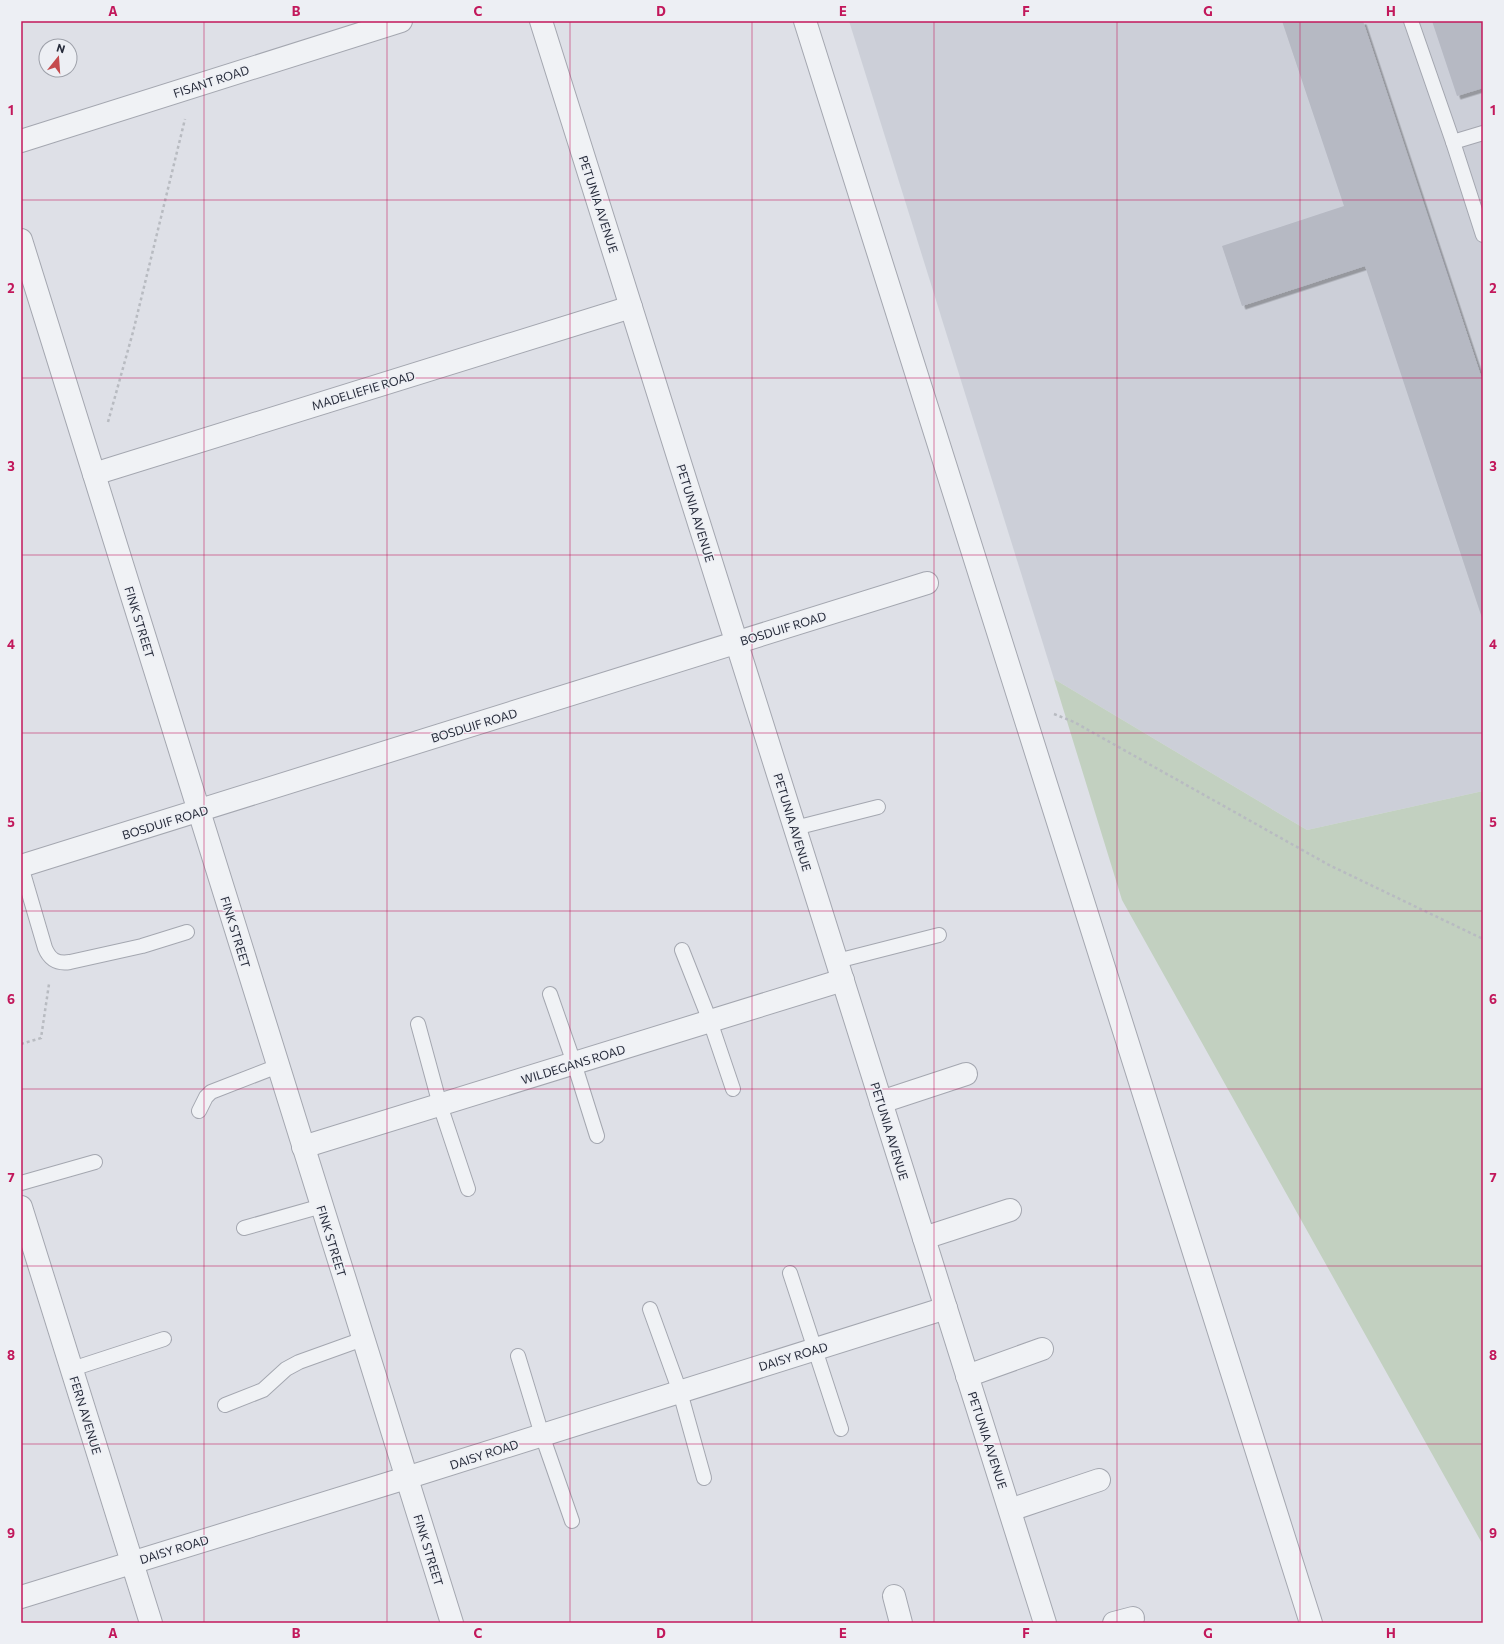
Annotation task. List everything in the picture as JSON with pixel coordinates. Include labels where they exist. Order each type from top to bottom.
[{"type":"street","name":"FISANT ROAD","points":[[21,141],[401,21]]},
{"type":"street","name":"PETUNIA AVENUE","points":[[541,21],[1045,1623]]},
{"type":"street","points":[[805,21],[1311,1623]]},
{"type":"street","name":"FINK STREET","points":[[21,240],[452,1623]]},
{"type":"street","name":"MADELIEFIE ROAD","points":[[94,474],[631,306]]},
{"type":"street","name":"BOSDUIF ROAD","points":[[21,866],[927,584]]},
{"type":"street","name":"WILDEGANS ROAD","points":[[303,1147],[710,1021],[840,970]]},
{"type":"street","points":[[881,1102],[966,1074]]},
{"type":"street","name":"FERN AVENUE","points":[[21,1207],[151,1623]]},
{"type":"street","points":[[924,1238],[1010,1210]]},
{"type":"street","name":"DAISY ROAD","points":[[21,1597],[406,1478],[946,1308]]},
{"type":"street","points":[[967,1376],[1042,1349]]},
{"type":"street","points":[[1010,1510],[1100,1480]]},
{"type":"street","points":[[894,1596],[901,1623]]},
{"type":"lane","points":[[1411,21],[1454,142],[1483,235]]},
{"type":"lane","points":[[1454,142],[1483,132]]},
{"type":"lane","points":[[795,828],[878,807]]},
{"type":"lane","points":[[21,866],[45,948],[48,955],[53,960],[58,962],[70,962],[142,946],[187,932]]},
{"type":"lane","points":[[840,970],[939,935]]},
{"type":"lane","points":[[682,950],[710,1021],[733,1089]]},
{"type":"lane","points":[[550,994],[597,1136]]},
{"type":"lane","points":[[418,1024],[440,1105],[468,1189]]},
{"type":"lane","points":[[200,1111],[206,1098],[211,1092],[278,1066]]},
{"type":"lane","points":[[21,1183],[95,1162]]},
{"type":"lane","points":[[244,1228],[322,1206]]},
{"type":"lane","points":[[790,1273],[842,1430]]},
{"type":"lane","points":[[650,1309],[680,1392],[704,1478]]},
{"type":"lane","points":[[72,1369],[164,1339]]},
{"type":"lane","points":[[225,1405],[263,1390],[286,1369],[298,1362],[363,1339]]},
{"type":"lane","points":[[518,1356],[542,1435],[572,1521]]},
{"type":"path","points":[[106,429],[133,332],[193,87]]},
{"type":"path","points":[[1018,698],[1074,722],[1329,865],[1483,939]]},
{"type":"path","points":[[21,1044],[41,1038],[53,960]]},
{"type":"shaded area","points":[[849,21],[1483,21],[1483,791],[1307,830],[1054,679]]},
{"type":"green space","points":[[1054,679],[1307,830],[1483,791],[1483,1545],[1122,900]]},
{"type":"building","points":[[1282,21],[1363,21],[1483,382],[1483,621],[1365,266],[1242,306],[1222,246],[1344,206]]},
{"type":"building","points":[[1432,21],[1483,21],[1483,88],[1457,96]]}]
